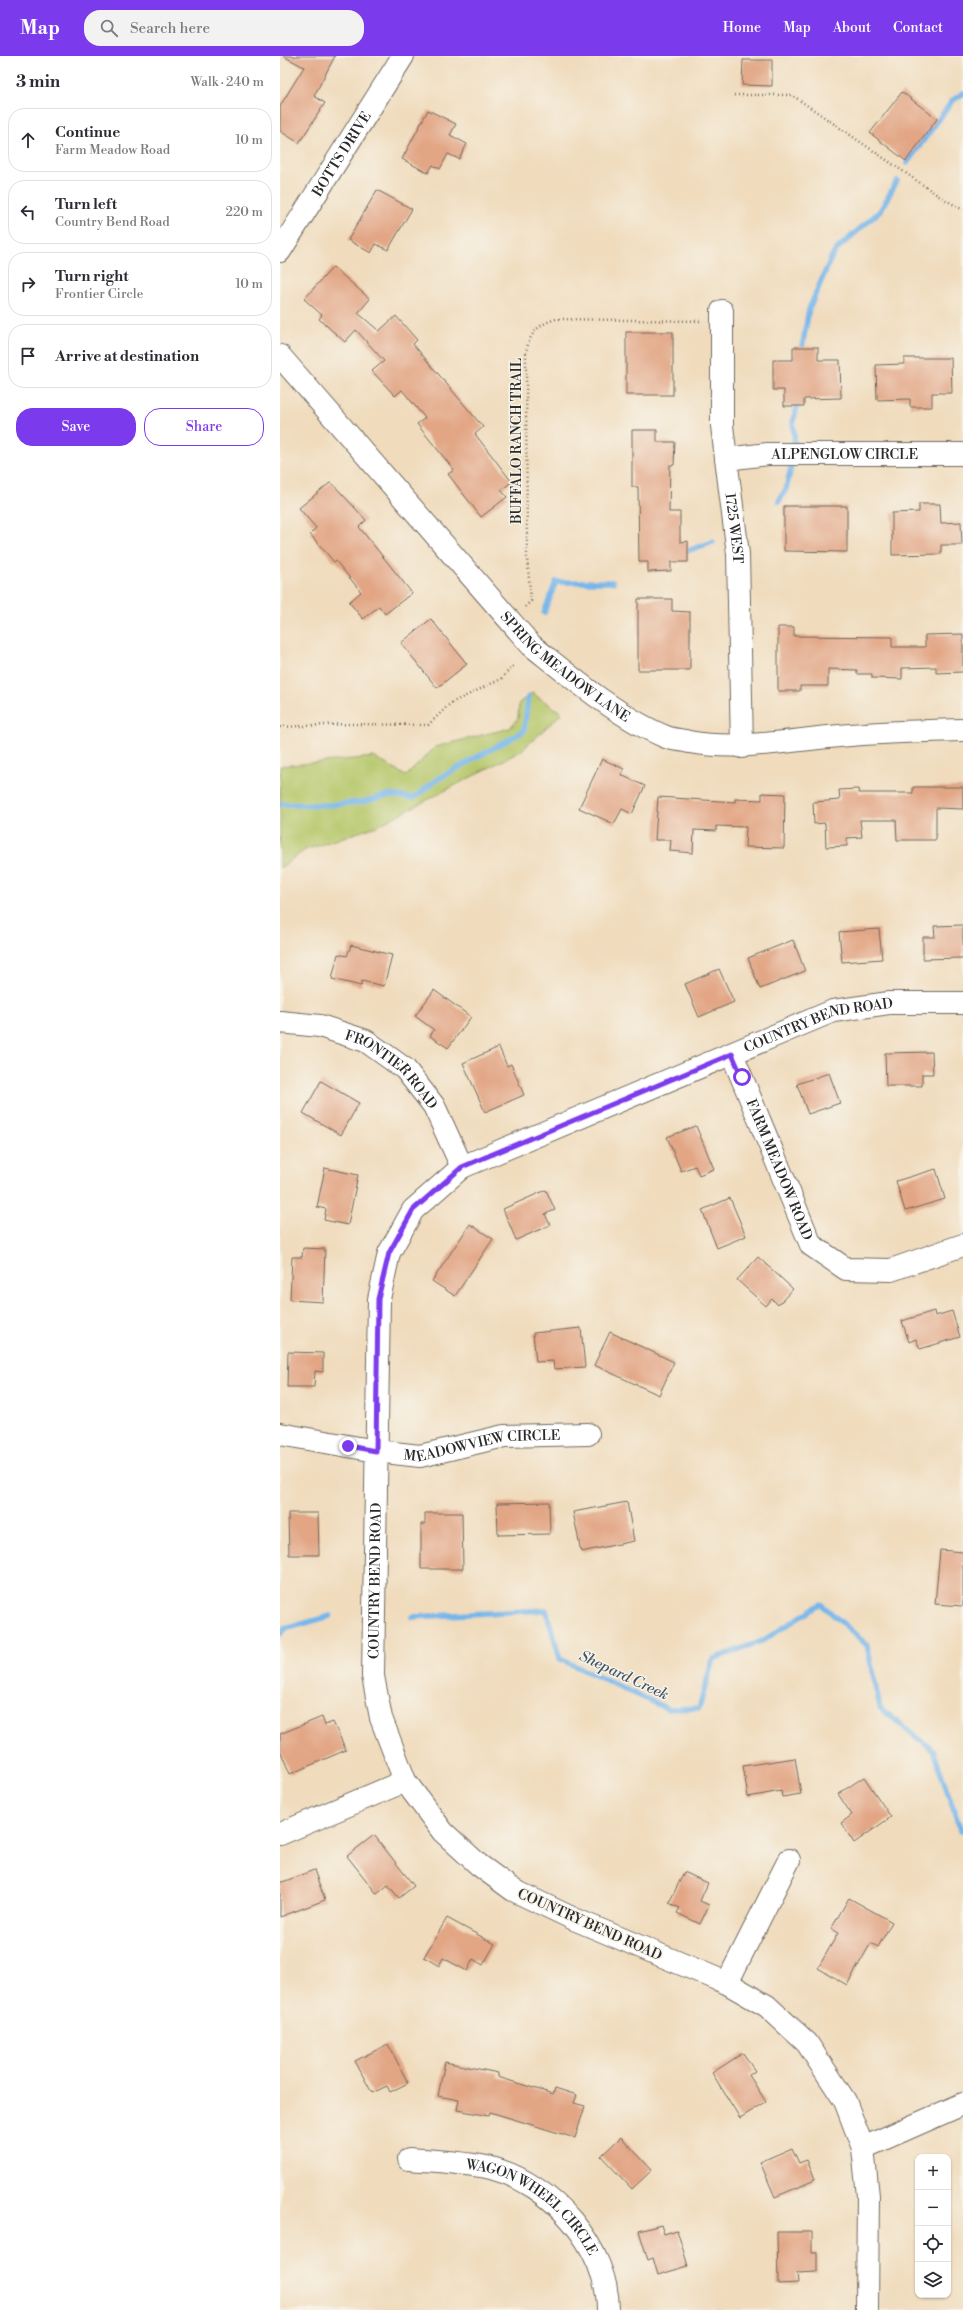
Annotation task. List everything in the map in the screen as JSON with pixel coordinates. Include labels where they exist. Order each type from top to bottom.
[{"type":"street","name":"BOTTS DRIVE","points":[[280,251],[403,56]]},
{"type":"street","name":"1725 WEST","points":[[716,316],[722,426],[738,554],[742,747]]},
{"type":"street","name":"SPRING MEADOW LANE","points":[[280,356],[531,645],[576,681],[631,718],[666,737],[704,744],[742,747],[846,736],[911,731],[963,730]]},
{"type":"street","name":"ALPENGLOW CIRCLE","points":[[726,459],[768,454],[963,454]]},
{"type":"street","name":"COUNTRY BEND ROAD","points":[[867,2310],[868,2196],[863,2148],[845,2101],[807,2043],[768,2006],[727,1983],[574,1919],[513,1890],[479,1865],[443,1832],[405,1781],[381,1718],[373,1676],[378,1299],[389,1253],[413,1210],[462,1167],[833,1012],[889,1003],[963,1003]]},
{"type":"street","name":"FRONTIER ROAD","points":[[280,1022],[320,1026],[366,1041],[405,1069],[434,1106],[462,1167]]},
{"type":"street","name":"FARM MEADOW ROAD","points":[[732,1054],[811,1245],[846,1269],[891,1270],[963,1245]]},
{"type":"street","name":"MEADOWVIEW CIRCLE","points":[[280,1434],[376,1451],[420,1456],[504,1436],[588,1434]]},
{"type":"street","points":[[280,1834],[405,1781]]},
{"type":"street","points":[[727,1983],[789,1860]]},
{"type":"street","points":[[863,2148],[963,2104]]},
{"type":"street","name":"WAGON WHEEL CIRCLE","points":[[409,2159],[459,2163],[492,2169],[526,2183],[555,2204],[579,2229],[596,2259],[608,2294],[608,2310]]},
{"type":"path","points":[[734,95],[792,95],[939,196],[963,210]]},
{"type":"path","name":"BUFFALO RANCH TRAIL","points":[[524,608],[531,601],[527,557],[526,352],[527,344],[534,331],[541,325],[556,319],[716,316]]},
{"type":"path","points":[[280,727],[348,724],[428,725],[450,703],[501,679],[515,664]]},
{"type":"green space","points":[[532,693],[562,713],[521,751],[377,826],[305,850],[280,868],[280,766],[374,757],[406,776],[435,747],[510,728],[518,718],[519,703]]},
{"type":"building","points":[[283,56],[335,56],[314,96],[325,103],[299,143],[280,131],[280,106],[304,67]]},
{"type":"building","points":[[743,60],[772,60],[772,86],[742,85]]},
{"type":"building","points":[[902,92],[937,119],[906,161],[870,133]]},
{"type":"building","points":[[428,110],[456,124],[450,135],[467,144],[459,159],[448,154],[440,169],[433,165],[428,173],[402,159]]},
{"type":"building","points":[[377,190],[412,209],[388,250],[376,244],[371,253],[348,240]]},
{"type":"building","points":[[333,267],[370,299],[358,313],[379,331],[396,316],[417,340],[413,344],[483,427],[475,434],[512,482],[501,490],[507,497],[481,517],[448,474],[454,470],[417,424],[425,418],[402,390],[395,396],[372,371],[384,361],[356,330],[345,342],[319,319],[322,315],[304,299]]},
{"type":"building","points":[[626,332],[673,332],[673,395],[626,395]]},
{"type":"building","points":[[793,347],[818,347],[818,360],[840,360],[841,398],[804,399],[804,406],[784,406],[784,390],[773,390],[773,360],[793,360]]},
{"type":"building","points":[[904,358],[951,358],[952,393],[932,393],[932,407],[910,407],[910,399],[877,400],[876,365],[904,364]]},
{"type":"building","points":[[632,430],[657,430],[657,442],[675,442],[674,465],[670,465],[669,512],[680,512],[680,542],[688,541],[688,562],[671,562],[671,571],[648,572],[648,562],[639,562],[638,487],[632,487]]},
{"type":"building","points":[[331,482],[366,520],[359,527],[412,593],[385,614],[379,606],[363,619],[349,602],[361,592],[336,561],[334,562],[310,534],[316,528],[299,508]]},
{"type":"building","points":[[919,504],[940,504],[941,523],[961,522],[962,545],[941,545],[941,554],[892,555],[892,513],[919,512]]},
{"type":"building","points":[[784,506],[847,506],[847,552],[784,551]]},
{"type":"building","points":[[638,599],[672,599],[672,611],[690,612],[690,670],[638,670]]},
{"type":"building","points":[[431,619],[467,664],[437,688],[401,643]]},
{"type":"building","points":[[778,627],[794,627],[794,636],[892,637],[892,647],[925,647],[925,635],[963,634],[963,672],[936,673],[936,667],[902,668],[902,679],[872,678],[872,674],[857,674],[857,670],[828,669],[828,686],[800,686],[800,691],[778,691]]},
{"type":"building","points":[[602,759],[624,769],[621,775],[645,786],[632,814],[622,809],[614,824],[579,808]]},
{"type":"building","points":[[913,787],[963,787],[963,809],[936,808],[936,840],[897,840],[896,820],[860,820],[862,837],[847,838],[847,846],[826,847],[825,823],[814,824],[813,802],[840,800],[839,790],[858,789],[859,793],[913,793]]},
{"type":"building","points":[[762,793],[785,794],[784,848],[745,847],[746,827],[716,826],[716,831],[694,830],[693,853],[670,851],[671,840],[655,840],[658,797],[735,802],[735,799],[762,800]]},
{"type":"building","points":[[963,925],[963,958],[923,959],[923,937],[935,937],[934,926]]},
{"type":"building","points":[[879,929],[882,959],[842,962],[839,932]]},
{"type":"building","points":[[793,940],[805,971],[760,989],[748,958]]},
{"type":"building","points":[[351,945],[392,955],[384,986],[362,981],[361,986],[332,979],[338,954],[347,956]]},
{"type":"building","points":[[719,969],[734,1002],[699,1017],[685,984]]},
{"type":"building","points":[[434,990],[471,1017],[448,1048],[430,1036],[434,1030],[415,1016]]},
{"type":"building","points":[[499,1047],[507,1066],[511,1064],[524,1095],[485,1112],[463,1063]]},
{"type":"building","points":[[932,1052],[933,1074],[922,1074],[922,1086],[886,1086],[885,1053]]},
{"type":"building","points":[[829,1073],[840,1103],[808,1114],[797,1084]]},
{"type":"building","points":[[321,1081],[359,1103],[341,1135],[303,1113]]},
{"type":"building","points":[[696,1126],[714,1169],[699,1175],[695,1166],[681,1171],[667,1137]]},
{"type":"building","points":[[325,1168],[358,1175],[348,1225],[324,1220],[326,1209],[317,1207]]},
{"type":"building","points":[[936,1169],[945,1199],[905,1211],[896,1181]]},
{"type":"building","points":[[546,1190],[555,1210],[545,1214],[550,1225],[516,1240],[503,1209]]},
{"type":"building","points":[[730,1198],[746,1236],[717,1248],[702,1210]]},
{"type":"building","points":[[470,1224],[493,1239],[455,1296],[432,1281]]},
{"type":"building","points":[[303,1248],[325,1249],[323,1302],[290,1300],[292,1257],[302,1257]]},
{"type":"building","points":[[758,1257],[793,1289],[778,1305],[772,1299],[766,1306],[737,1280]]},
{"type":"building","points":[[934,1311],[935,1316],[952,1311],[960,1337],[920,1349],[916,1339],[909,1342],[902,1321]]},
{"type":"building","points":[[581,1328],[585,1367],[554,1369],[553,1361],[536,1362],[533,1333]]},
{"type":"building","points":[[610,1332],[674,1362],[659,1395],[594,1365]]},
{"type":"building","points":[[288,1352],[323,1353],[323,1372],[315,1371],[314,1387],[287,1387]]},
{"type":"building","points":[[549,1502],[550,1534],[498,1535],[497,1503]]},
{"type":"building","points":[[627,1502],[634,1541],[581,1552],[573,1512]]},
{"type":"building","points":[[288,1513],[318,1513],[319,1555],[289,1555]]},
{"type":"building","points":[[425,1513],[462,1513],[463,1569],[421,1569],[421,1524],[425,1524]]},
{"type":"building","points":[[940,1550],[963,1552],[963,1606],[935,1604]]},
{"type":"building","points":[[322,1717],[325,1725],[333,1722],[346,1750],[290,1774],[280,1750],[280,1734]]},
{"type":"building","points":[[795,1758],[801,1794],[782,1797],[781,1791],[748,1797],[743,1766]]},
{"type":"building","points":[[864,1777],[891,1817],[854,1843],[841,1823],[852,1815],[838,1794]]},
{"type":"building","points":[[374,1835],[414,1886],[399,1898],[388,1885],[377,1894],[347,1856]]},
{"type":"building","points":[[314,1870],[325,1900],[280,1917],[280,1883]]},
{"type":"building","points":[[684,1872],[708,1883],[700,1901],[709,1905],[700,1924],[677,1913],[680,1908],[669,1903]]},
{"type":"building","points":[[849,1898],[892,1922],[878,1947],[871,1943],[847,1985],[818,1968],[838,1933],[831,1929]]},
{"type":"building","points":[[447,1918],[495,1944],[483,1965],[473,1959],[467,1971],[443,1958],[439,1966],[424,1957]]},
{"type":"building","points":[[388,2044],[408,2083],[390,2092],[387,2086],[372,2093],[355,2061]]},
{"type":"building","points":[[743,2053],[755,2071],[749,2075],[766,2102],[740,2118],[712,2073]]},
{"type":"building","points":[[445,2062],[498,2073],[498,2077],[553,2094],[555,2088],[577,2095],[574,2103],[585,2106],[575,2138],[490,2112],[489,2116],[457,2110],[459,2100],[438,2096]]},
{"type":"building","points":[[621,2137],[652,2170],[632,2189],[601,2156]]},
{"type":"building","points":[[792,2148],[799,2163],[807,2160],[815,2180],[775,2197],[760,2162]]},
{"type":"building","points":[[661,2225],[664,2234],[677,2230],[688,2266],[658,2275],[653,2258],[648,2260],[639,2231]]},
{"type":"building","points":[[777,2232],[812,2232],[812,2253],[817,2253],[817,2272],[797,2273],[798,2283],[778,2284]]},
{"type":"waterway","points":[[907,163],[952,101],[963,93]]},
{"type":"waterway","points":[[801,353],[809,309],[832,256],[838,248],[880,211],[897,181]]},
{"type":"waterway","points":[[795,450],[793,421],[799,400]]},
{"type":"waterway","points":[[779,501],[786,489],[793,458]]},
{"type":"waterway","points":[[681,553],[713,542]]},
{"type":"waterway","points":[[544,613],[556,582],[613,582]]},
{"type":"waterway","points":[[280,804],[328,805],[362,802],[389,795],[414,798],[436,780],[524,731],[528,697]]},
{"type":"waterway","name":"Shepard Creek","points":[[412,1617],[546,1610],[560,1659],[668,1709],[699,1708],[713,1659],[762,1641],[821,1604],[867,1645],[880,1708],[933,1750],[961,1831],[963,1831]]},
{"type":"waterway","name":"Shepard Creek","points":[[280,1634],[285,1629],[330,1616]]},
{"type":"route","points":[[348,1446],[376,1451],[378,1299],[389,1253],[413,1210],[462,1167],[732,1054],[742,1077]]}]
